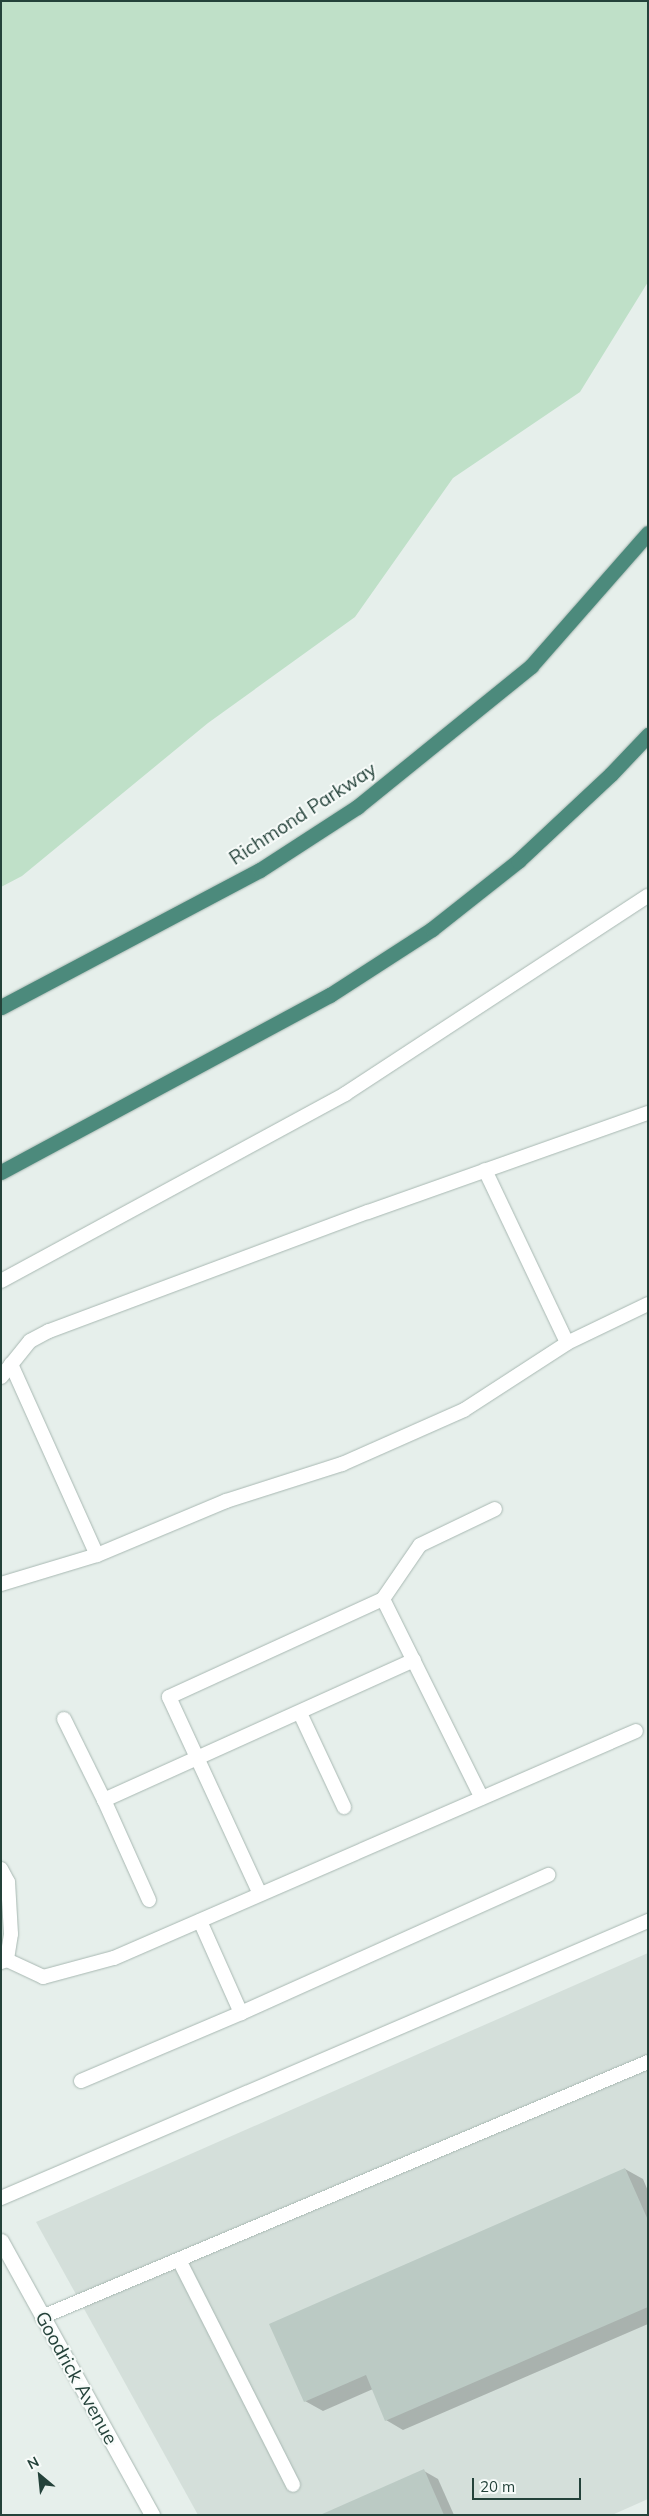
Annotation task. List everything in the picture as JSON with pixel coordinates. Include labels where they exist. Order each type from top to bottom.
[{"type":"highway","name":"Richmond Parkway","points":[[1,1008],[260,870],[357,807],[531,666],[648,533]]},
{"type":"highway","points":[[1,1172],[330,995],[432,928],[518,861],[611,774],[648,736]]},
{"type":"street","name":"Goodrick Avenue","points":[[1,2241],[152,2515]]},
{"type":"lane","points":[[1,1281],[345,1094],[648,896]]},
{"type":"lane","points":[[1,1377],[30,1341],[49,1331],[485,1170],[648,1113]]},
{"type":"lane","points":[[485,1170],[567,1344]]},
{"type":"lane","points":[[1,1584],[97,1555],[226,1501],[342,1464],[464,1410],[567,1344],[648,1304]]},
{"type":"lane","points":[[11,1364],[97,1555]]},
{"type":"lane","points":[[260,1894],[169,1697],[383,1599],[420,1545],[495,1509]]},
{"type":"lane","points":[[383,1599],[482,1798]]},
{"type":"lane","points":[[104,1800],[414,1660]]},
{"type":"lane","points":[[300,1713],[344,1807]]},
{"type":"lane","points":[[64,1719],[104,1800],[149,1900]]},
{"type":"lane","points":[[1,1869],[8,1882],[11,1934],[4,1961],[43,1977],[114,1958],[636,1731]]},
{"type":"lane","points":[[81,2081],[241,2013],[548,1875]]},
{"type":"lane","points":[[200,1921],[241,2013]]},
{"type":"lane","points":[[1,2198],[648,1921]]},
{"type":"lane","points":[[42,2318],[648,2062]]},
{"type":"lane","points":[[179,2260],[293,2485]]},
{"type":"shaded area","points":[[648,1953],[648,2499],[612,2515],[198,2515],[36,2222]]},
{"type":"green space","points":[[1,1],[648,1],[648,282],[580,392],[453,478],[355,617],[208,723],[22,876],[1,887]]},
{"type":"building","points":[[625,2168],[648,2220],[648,2307],[385,2421],[366,2375],[304,2402],[269,2324]]},
{"type":"building","points":[[424,2469],[444,2515],[320,2515]]}]
